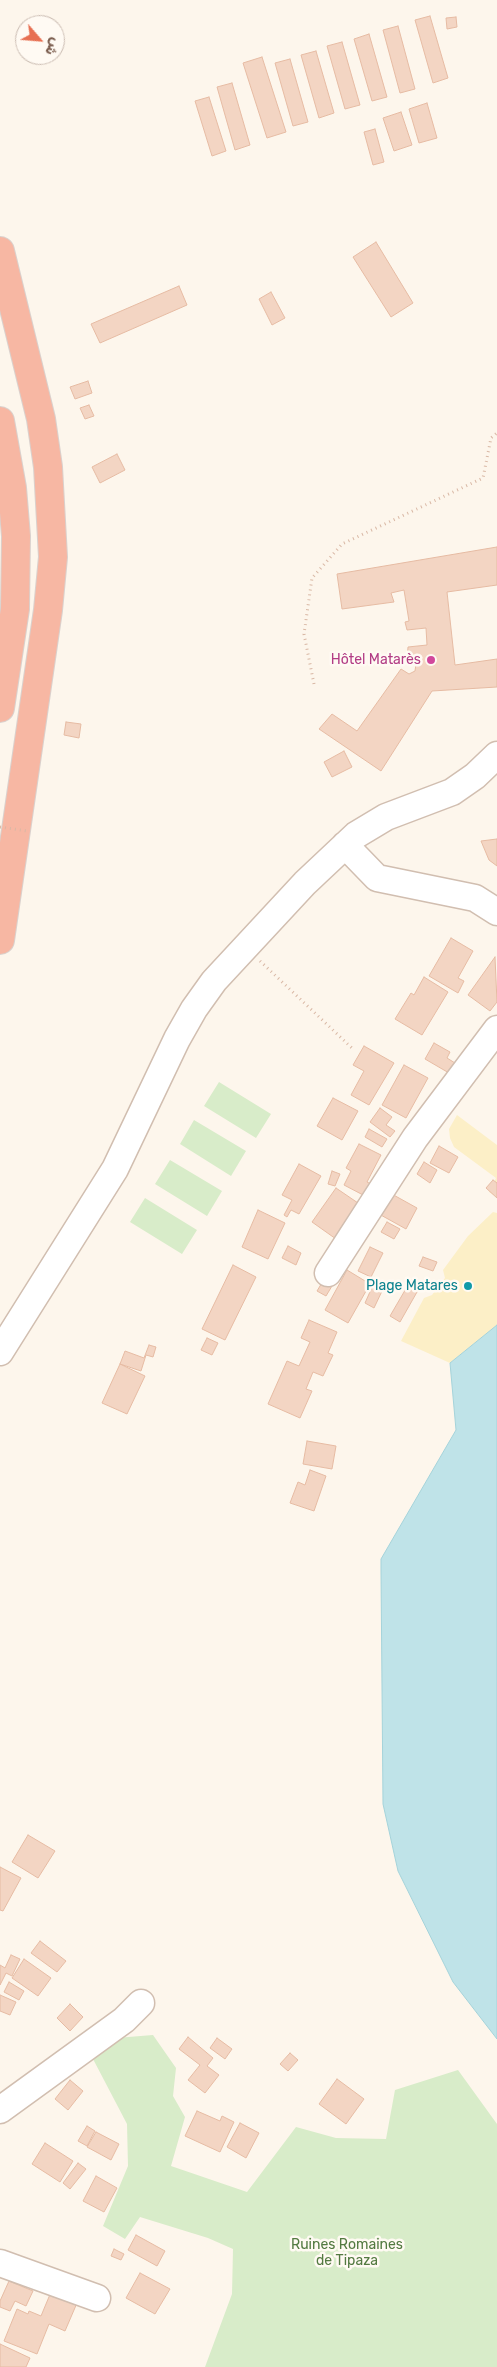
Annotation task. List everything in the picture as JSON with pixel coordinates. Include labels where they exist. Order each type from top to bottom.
[{"type":"highway","points":[[0,251],[41,419],[48,467],[53,558],[48,610],[0,940]]},
{"type":"highway","points":[[0,421],[12,488],[16,536],[15,608],[0,708]]},
{"type":"street","points":[[0,1352],[115,1169],[177,1039],[194,1009],[214,981],[305,883],[345,845],[372,825],[386,818],[452,792],[476,776],[497,755]]},
{"type":"street","points":[[345,845],[377,878],[475,898],[497,912]]},
{"type":"street","points":[[328,1273],[415,1138],[497,1029]]},
{"type":"street","points":[[0,2110],[124,2020],[141,2003]]},
{"type":"street","points":[[0,2263],[97,2298]]},
{"type":"path","points":[[314,684],[304,634],[312,578],[342,544],[483,478],[492,438],[497,433]]},
{"type":"path","points":[[0,827],[27,831]]},
{"type":"path","points":[[245,947],[354,1050]]},
{"type":"green space","points":[[219,1082],[271,1114],[256,1138],[204,1106]]},
{"type":"green space","points":[[194,1120],[246,1151],[231,1176],[180,1144]]},
{"type":"green space","points":[[170,1160],[222,1191],[207,1216],[155,1184]]},
{"type":"green space","points":[[145,1198],[197,1230],[182,1254],[130,1222]]},
{"type":"green space","name":"Ruines Romaines de Tipaza","points":[[153,2035],[176,2068],[173,2096],[185,2117],[171,2166],[247,2192],[296,2127],[336,2138],[386,2139],[395,2090],[458,2070],[497,2124],[497,2367],[205,2367],[232,2294],[233,2249],[208,2238],[140,2217],[125,2239],[103,2226],[128,2166],[127,2124],[93,2059],[116,2038]]},
{"type":"sand","points":[[457,1115],[497,1145],[497,1197],[489,1192],[496,1178],[454,1147],[449,1129]]},
{"type":"sand","name":"Plage Matares","points":[[493,1212],[497,1213],[497,1325],[450,1363],[401,1341],[424,1298],[432,1295],[445,1278],[443,1270],[468,1236]]},
{"type":"water","points":[[497,1325],[497,2039],[453,1982],[398,1871],[383,1804],[381,1559],[456,1430],[450,1363]]},
{"type":"building","points":[[430,16],[448,78],[433,83],[415,20]]},
{"type":"building","points":[[456,17],[457,27],[447,29],[446,18]]},
{"type":"building","points":[[398,26],[415,89],[400,93],[383,30]]},
{"type":"building","points":[[369,34],[387,97],[372,101],[354,39]]},
{"type":"building","points":[[342,42],[360,105],[345,109],[327,46]]},
{"type":"building","points":[[316,51],[334,113],[319,118],[301,55]]},
{"type":"building","points":[[262,57],[286,132],[267,138],[243,63]]},
{"type":"building","points":[[290,59],[308,122],[293,126],[275,63]]},
{"type":"building","points":[[232,83],[250,145],[235,150],[217,87]]},
{"type":"building","points":[[209,97],[226,151],[212,156],[195,101]]},
{"type":"building","points":[[427,103],[437,138],[419,143],[409,109]]},
{"type":"building","points":[[401,112],[412,145],[394,151],[383,118]]},
{"type":"building","points":[[375,129],[384,162],[373,165],[364,132]]},
{"type":"building","points":[[376,242],[413,303],[391,317],[353,257]]},
{"type":"building","points":[[179,286],[187,305],[100,343],[91,324]]},
{"type":"building","points":[[271,292],[285,318],[272,325],[259,299]]},
{"type":"building","points":[[88,381],[92,393],[75,399],[70,387]]},
{"type":"building","points":[[89,405],[94,416],[85,419],[80,408]]},
{"type":"building","points":[[117,454],[125,470],[100,483],[92,467]]},
{"type":"building","name":"Hôtel Matarès","points":[[497,547],[497,585],[447,592],[455,665],[497,659],[497,687],[432,691],[381,771],[319,729],[332,714],[357,731],[401,669],[409,674],[415,671],[416,664],[407,660],[408,647],[427,645],[426,628],[407,630],[405,622],[409,621],[404,590],[391,593],[394,602],[342,609],[337,574]]},
{"type":"building","points":[[66,722],[81,724],[79,738],[64,735]]},
{"type":"building","points":[[344,751],[352,767],[332,777],[324,762]]},
{"type":"building","points":[[497,839],[497,866],[489,860],[481,841]]},
{"type":"building","points":[[451,938],[473,951],[458,978],[464,981],[458,993],[429,976]]},
{"type":"building","points":[[495,957],[497,1002],[490,1011],[468,995]]},
{"type":"building","points":[[424,977],[448,992],[422,1035],[395,1019],[411,993],[414,995]]},
{"type":"building","points":[[434,1043],[450,1052],[447,1058],[455,1063],[449,1073],[425,1059]]},
{"type":"building","points":[[364,1046],[394,1063],[369,1105],[351,1095],[364,1071],[353,1065]]},
{"type":"building","points":[[404,1065],[428,1078],[406,1118],[382,1105]]},
{"type":"building","points":[[333,1098],[358,1111],[342,1140],[317,1126]]},
{"type":"building","points":[[380,1108],[392,1117],[386,1125],[395,1131],[390,1137],[370,1122]]},
{"type":"building","points":[[369,1129],[387,1139],[382,1147],[365,1137]]},
{"type":"building","points":[[359,1144],[381,1155],[367,1182],[371,1184],[365,1196],[344,1185],[351,1171],[346,1168]]},
{"type":"building","points":[[439,1146],[458,1157],[449,1173],[430,1163]]},
{"type":"building","points":[[424,1162],[437,1170],[430,1183],[417,1174]]},
{"type":"building","points":[[299,1164],[321,1176],[299,1214],[291,1210],[287,1217],[284,1215],[292,1200],[282,1195]]},
{"type":"building","points":[[332,1171],[340,1174],[335,1186],[328,1184]]},
{"type":"building","points":[[493,1180],[497,1183],[497,1198],[486,1188]]},
{"type":"building","points":[[336,1188],[358,1203],[340,1229],[342,1230],[336,1239],[312,1222]]},
{"type":"building","points":[[390,1193],[417,1208],[406,1229],[379,1214]]},
{"type":"building","points":[[258,1210],[285,1223],[268,1259],[242,1247]]},
{"type":"building","points":[[387,1222],[400,1229],[394,1239],[381,1232]]},
{"type":"building","points":[[288,1246],[301,1253],[296,1265],[282,1258]]},
{"type":"building","points":[[370,1247],[383,1253],[371,1277],[358,1271]]},
{"type":"building","points":[[423,1257],[437,1262],[433,1271],[419,1266]]},
{"type":"building","points":[[233,1265],[256,1277],[225,1340],[202,1329]]},
{"type":"building","points":[[347,1270],[370,1284],[348,1323],[325,1310]]},
{"type":"building","points":[[411,1280],[421,1285],[400,1322],[390,1316]]},
{"type":"building","points":[[323,1281],[332,1286],[326,1296],[317,1291]]},
{"type":"building","points":[[373,1285],[383,1289],[374,1308],[365,1303]]},
{"type":"building","points":[[309,1320],[337,1332],[328,1353],[333,1355],[323,1376],[313,1372],[306,1389],[312,1391],[300,1418],[268,1404],[287,1361],[299,1366],[310,1342],[301,1338]]},
{"type":"building","points":[[207,1338],[218,1343],[212,1355],[201,1350]]},
{"type":"building","points":[[149,1345],[156,1347],[153,1357],[146,1355],[141,1371],[120,1364],[125,1351],[144,1358]]},
{"type":"building","points":[[120,1364],[145,1376],[127,1414],[102,1403]]},
{"type":"building","points":[[307,1441],[336,1446],[332,1469],[303,1464]]},
{"type":"building","points":[[310,1470],[326,1476],[314,1511],[290,1503],[298,1482],[305,1485]]},
{"type":"building","points":[[28,1835],[55,1851],[38,1878],[12,1862]]},
{"type":"building","points":[[0,1867],[21,1878],[3,1911],[0,1910]]},
{"type":"building","points":[[40,1941],[66,1961],[57,1972],[31,1953]]},
{"type":"building","points":[[11,1955],[20,1959],[12,1976],[6,1973],[0,1985],[0,1965],[5,1968]]},
{"type":"building","points":[[24,1959],[51,1978],[38,1996],[12,1978]]},
{"type":"building","points":[[9,1982],[24,1991],[19,2000],[4,1992]]},
{"type":"building","points":[[0,1995],[16,2002],[10,2015],[0,2011]]},
{"type":"building","points":[[70,2004],[83,2017],[70,2031],[57,2018]]},
{"type":"building","points":[[188,2037],[213,2058],[207,2066],[219,2075],[205,2093],[188,2080],[200,2065],[179,2049]]},
{"type":"building","points":[[217,2038],[232,2049],[225,2059],[210,2048]]},
{"type":"building","points":[[290,2053],[298,2060],[288,2071],[280,2064]]},
{"type":"building","points":[[337,2079],[364,2099],[346,2124],[319,2104]]},
{"type":"building","points":[[70,2080],[83,2091],[68,2110],[55,2099]]},
{"type":"building","points":[[197,2111],[220,2121],[222,2116],[234,2122],[220,2152],[185,2136]]},
{"type":"building","points":[[240,2123],[259,2133],[246,2158],[227,2147]]},
{"type":"building","points":[[87,2126],[95,2131],[87,2146],[78,2141]]},
{"type":"building","points":[[96,2132],[119,2144],[111,2160],[87,2147]]},
{"type":"building","points":[[45,2143],[73,2161],[60,2182],[32,2164]]},
{"type":"building","points":[[78,2163],[86,2169],[70,2189],[63,2183]]},
{"type":"building","points":[[96,2176],[117,2188],[104,2212],[83,2201]]},
{"type":"building","points":[[136,2235],[165,2251],[157,2266],[128,2250]]},
{"type":"building","points":[[114,2249],[124,2254],[121,2260],[111,2256]]},
{"type":"building","points":[[140,2273],[170,2289],[155,2314],[126,2298]]},
{"type":"building","points":[[9,2281],[33,2291],[26,2306],[15,2301],[10,2311],[0,2307],[0,2301]]},
{"type":"building","points":[[51,2292],[77,2303],[65,2331],[49,2324],[37,2354],[4,2341],[17,2309],[28,2314],[29,2311],[41,2316]]},
{"type":"building","points":[[0,2344],[30,2358],[26,2367],[0,2367]]},
{"type":"place","name":"Hôtel Matarès","points":[[431,660]]},
{"type":"place","name":"Plage Matares","points":[[468,1286]]}]
